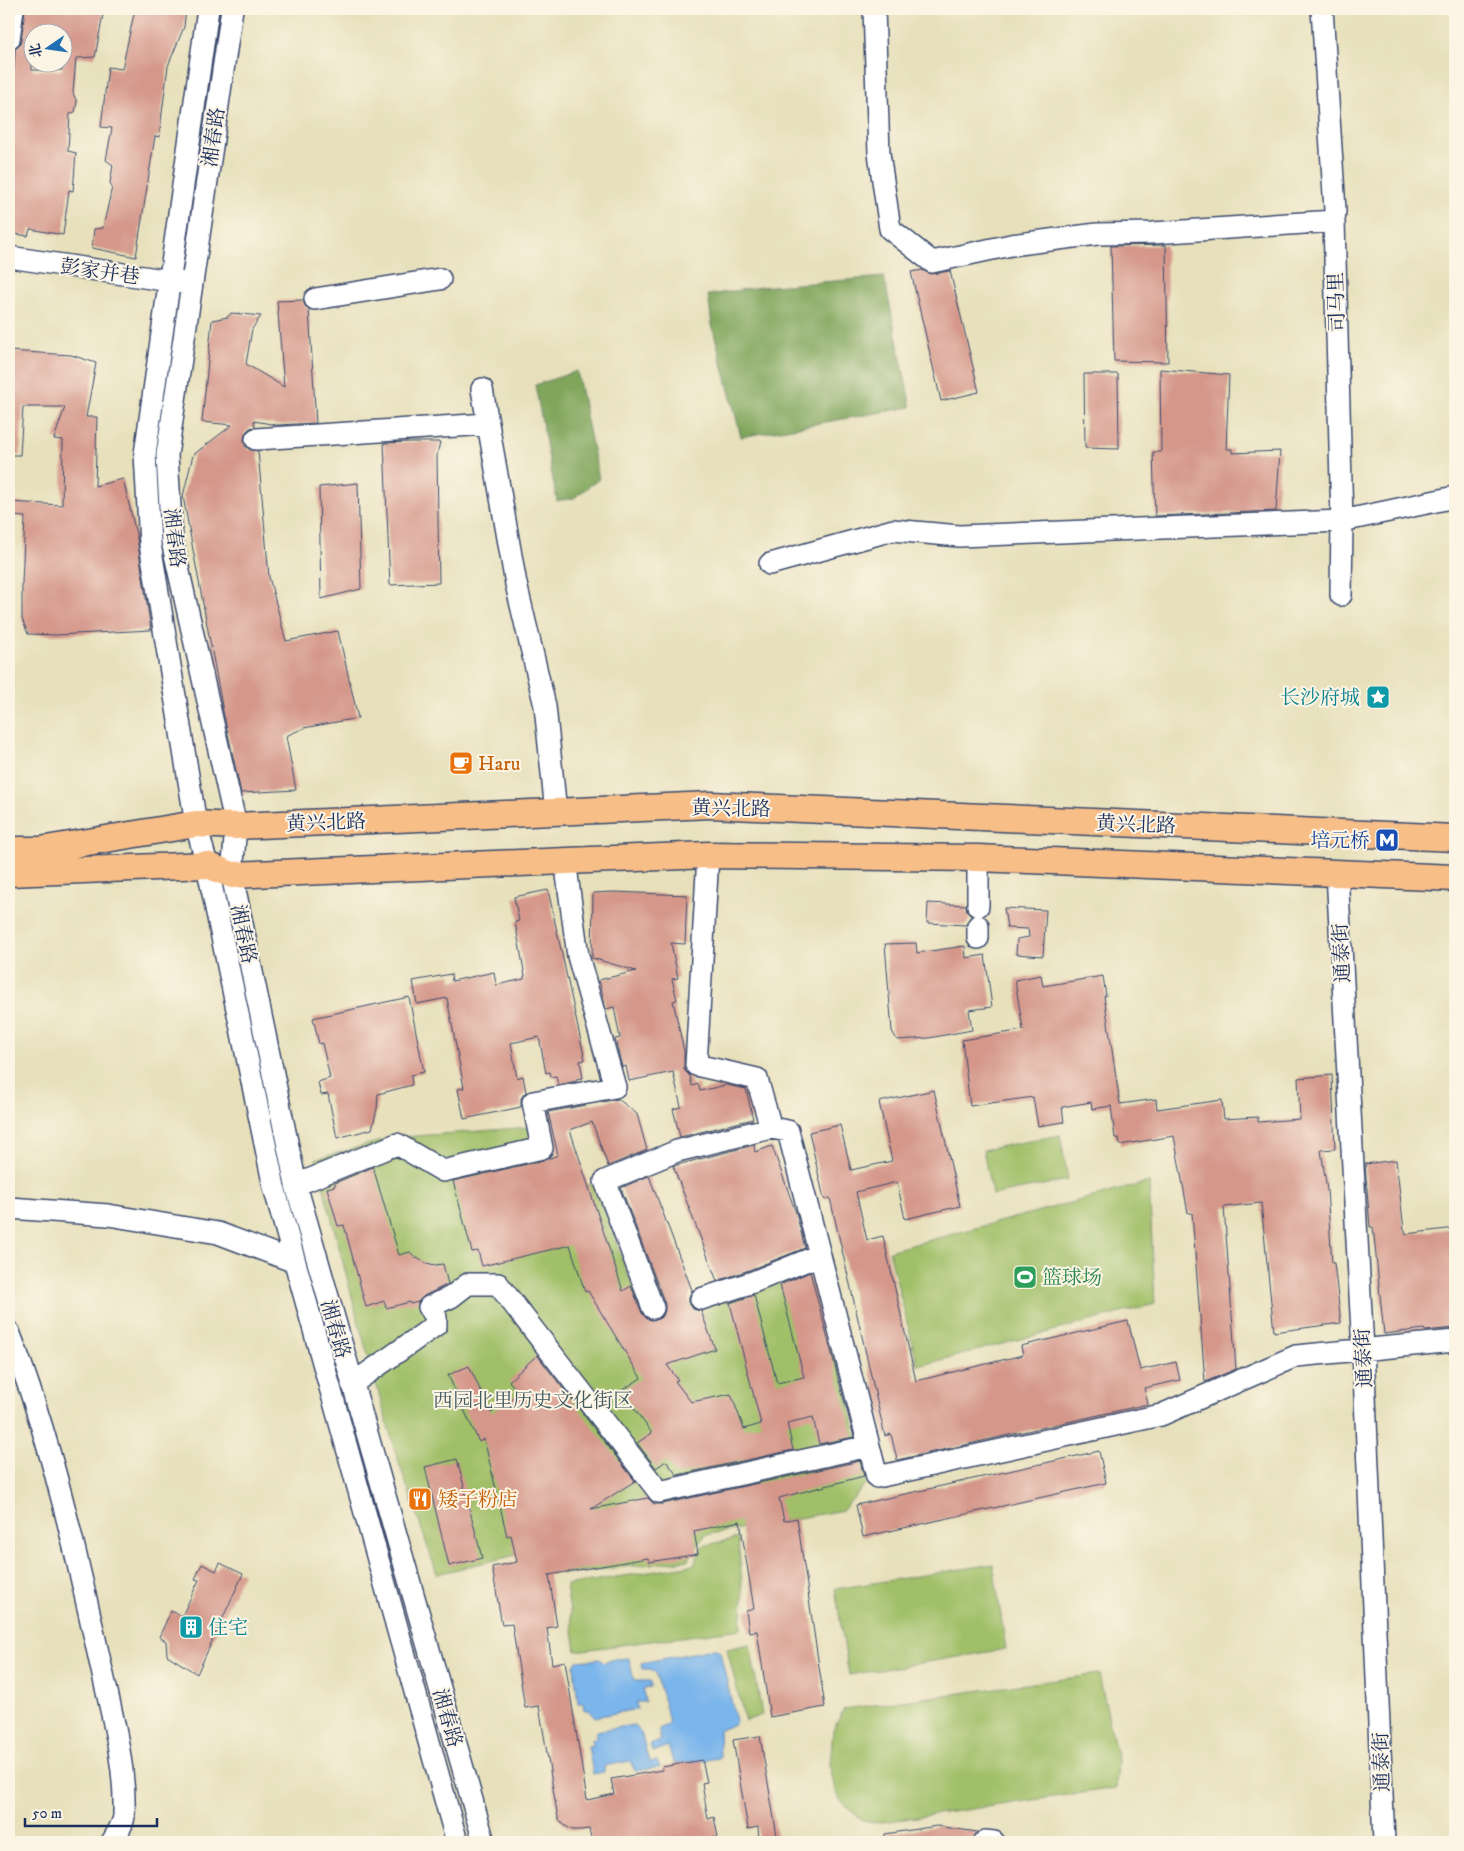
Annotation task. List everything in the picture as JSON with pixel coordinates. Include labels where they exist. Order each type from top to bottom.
[{"type":"main road","name":"黄兴北路","points":[[9,850],[40,850],[196,824],[236,826],[711,806],[1455,838]]},
{"type":"main road","name":"黄兴北路","points":[[9,873],[207,865],[232,875],[708,855],[978,858],[1455,878]]},
{"type":"street","points":[[9,39],[13,9]]},
{"type":"street","name":"湘春路","points":[[208,9],[181,283],[167,455],[172,541],[236,826],[232,875],[296,1185],[484,1842]]},
{"type":"street","name":"湘春路","points":[[232,9],[181,283],[145,454],[150,544],[196,824],[207,865],[274,1187],[458,1842]]},
{"type":"street","points":[[874,9],[879,152],[890,229],[932,262],[1011,245],[1097,234],[1153,233],[1334,221]]},
{"type":"street","name":"司马里","points":[[1322,9],[1335,210],[1342,521],[1341,595]]},
{"type":"street","name":"彭家并巷","points":[[9,257],[181,283]]},
{"type":"street","points":[[315,299],[440,279]]},
{"type":"street","points":[[482,389],[516,584],[545,706],[556,812]]},
{"type":"street","points":[[256,439],[488,424]]},
{"type":"street","points":[[770,564],[893,530],[959,536],[1342,521],[1455,497]]},
{"type":"street","points":[[708,855],[696,1065],[757,1079],[771,1128]]},
{"type":"street","points":[[978,858],[978,923]]},
{"type":"street","points":[[296,1185],[397,1144],[443,1171],[542,1148],[533,1102],[616,1088],[578,956],[565,860]]},
{"type":"street","name":"通泰街","points":[[1337,873],[1363,1350],[1384,1842]]},
{"type":"street","points":[[653,1308],[605,1181],[676,1151],[771,1128],[788,1131],[877,1477],[1161,1415],[1296,1356],[1455,1341]]},
{"type":"street","points":[[9,1208],[108,1215],[218,1233],[295,1262]]},
{"type":"street","points":[[701,1299],[753,1282],[820,1255]]},
{"type":"street","points":[[352,1384],[436,1325],[436,1316],[429,1307],[450,1297],[468,1284],[498,1284],[659,1492],[869,1446]]},
{"type":"street","points":[[9,1332],[42,1427],[84,1587],[111,1713],[121,1769],[124,1817],[112,1842]]},
{"type":"green space","points":[[884,277],[911,407],[741,437],[712,325],[708,295],[760,287]]},
{"type":"green space","points":[[577,371],[599,479],[574,498],[557,501],[535,385]]},
{"type":"green space","name":"西园北里历史文化街区","points":[[531,1127],[551,1191],[595,1184],[629,1278],[654,1316],[814,1261],[868,1481],[843,1510],[705,1535],[688,1560],[562,1574],[553,1546],[437,1574],[396,1454],[359,1324],[316,1159],[391,1138]]},
{"type":"green space","points":[[1060,1135],[1068,1180],[992,1195],[983,1150]]},
{"type":"green space","name":"篮球场","points":[[1149,1182],[1155,1304],[918,1366],[889,1251]]},
{"type":"green space","points":[[738,1538],[743,1598],[741,1629],[576,1651],[566,1585],[694,1565],[702,1546]]},
{"type":"green space","points":[[993,1564],[1006,1649],[849,1675],[835,1589]]},
{"type":"green space","points":[[750,1644],[762,1715],[745,1721],[727,1649]]},
{"type":"green space","points":[[1099,1674],[1118,1761],[1116,1788],[876,1823],[862,1820],[840,1801],[830,1765],[833,1730],[844,1709]]},
{"type":"water","points":[[713,1649],[720,1652],[736,1721],[734,1725],[719,1730],[720,1758],[674,1764],[668,1746],[653,1752],[650,1745],[660,1741],[659,1729],[669,1724],[655,1671],[642,1669],[641,1663]]},
{"type":"water","points":[[629,1658],[634,1681],[650,1681],[651,1687],[643,1689],[645,1702],[636,1702],[637,1709],[595,1717],[589,1710],[584,1710],[583,1703],[578,1703],[574,1666],[577,1661],[600,1659],[604,1663],[614,1659]]},
{"type":"water","points":[[634,1725],[641,1732],[649,1762],[657,1761],[660,1767],[635,1771],[630,1761],[604,1766],[604,1772],[593,1774],[588,1746],[593,1745],[592,1739],[597,1738],[596,1731]]},
{"type":"building","points":[[25,9],[104,9],[95,57],[76,58],[73,93],[77,102],[75,112],[70,114],[68,151],[76,153],[73,191],[69,190],[63,235],[30,229],[28,236],[9,233],[9,209],[14,170],[9,169],[9,137],[15,49],[19,46],[22,33],[22,72],[72,72],[72,22],[23,22]]},
{"type":"building","points":[[135,9],[186,9],[184,27],[168,66],[159,137],[155,136],[136,257],[92,248],[94,229],[103,228],[112,187],[110,183],[113,165],[106,160],[112,128],[101,127],[108,67],[122,69]]},
{"type":"building","points":[[1166,245],[1168,362],[1114,361],[1111,246]]},
{"type":"building","points":[[922,270],[930,274],[950,271],[979,392],[941,401],[911,272]]},
{"type":"building","points":[[303,300],[305,306],[309,309],[316,423],[277,425],[254,421],[255,427],[250,428],[245,433],[244,440],[245,446],[250,450],[258,451],[269,577],[286,641],[338,631],[358,718],[304,728],[286,736],[296,790],[241,793],[223,711],[183,496],[193,455],[232,425],[202,422],[212,320],[228,317],[231,313],[261,316],[252,329],[246,364],[284,387],[277,301]]},
{"type":"building","points":[[9,351],[71,355],[96,363],[86,417],[97,417],[95,486],[123,479],[137,538],[151,630],[56,635],[28,634],[22,619],[25,517],[9,516],[9,502],[62,505],[63,440],[54,439],[65,407],[23,407],[20,455],[9,455]]},
{"type":"building","points":[[1160,369],[1229,375],[1226,449],[1232,449],[1232,453],[1280,451],[1276,511],[1155,516],[1153,452],[1161,452]]},
{"type":"building","points":[[1084,374],[1118,374],[1119,449],[1085,448]]},
{"type":"building","points":[[440,442],[437,455],[439,583],[390,585],[384,443]]},
{"type":"building","points":[[358,483],[361,589],[321,599],[319,487]]},
{"type":"building","points":[[548,890],[585,1060],[580,1061],[583,1078],[558,1085],[556,1076],[551,1077],[550,1072],[546,1073],[539,1037],[511,1043],[517,1078],[523,1076],[526,1092],[521,1098],[521,1107],[464,1119],[458,1089],[464,1088],[447,998],[417,1004],[413,981],[451,974],[452,981],[494,972],[496,985],[524,979],[515,922],[519,921],[514,897]]},
{"type":"building","points":[[593,893],[687,895],[685,944],[671,943],[678,978],[672,979],[677,1000],[673,1001],[684,1051],[684,1070],[690,1076],[692,1086],[698,1084],[700,1091],[726,1085],[746,1089],[753,1119],[680,1137],[673,1109],[681,1107],[673,1072],[629,1081],[626,1066],[622,1067],[615,1039],[620,1038],[614,1007],[606,1009],[599,980],[636,971],[592,958]]},
{"type":"building","points":[[928,903],[966,905],[967,912],[971,916],[966,925],[927,923]]},
{"type":"building","points":[[1004,908],[1046,910],[1043,956],[1016,954],[1017,939],[1029,937],[1028,929],[1007,928]]},
{"type":"building","points":[[916,943],[917,953],[965,946],[966,958],[985,955],[992,1007],[969,1010],[972,1030],[929,1038],[897,1040],[892,1031],[885,944]]},
{"type":"building","points":[[1041,975],[1043,986],[1103,976],[1106,996],[1104,996],[1120,1104],[1156,1099],[1157,1109],[1222,1100],[1224,1119],[1258,1117],[1258,1122],[1300,1119],[1298,1078],[1332,1075],[1335,1149],[1321,1150],[1327,1190],[1332,1263],[1334,1263],[1341,1323],[1274,1332],[1261,1203],[1224,1207],[1236,1369],[1205,1382],[1192,1213],[1188,1213],[1174,1136],[1120,1145],[1119,1138],[1115,1138],[1111,1106],[1092,1109],[1091,1102],[1062,1107],[1064,1122],[1038,1126],[1033,1097],[970,1106],[962,1040],[1023,1030],[1015,980]]},
{"type":"building","points":[[409,997],[424,1072],[411,1075],[412,1085],[378,1094],[377,1109],[372,1129],[337,1138],[328,1094],[321,1095],[318,1082],[330,1078],[322,1043],[319,1044],[313,1018]]},
{"type":"building","points":[[934,1090],[960,1206],[905,1219],[897,1182],[856,1192],[867,1240],[883,1236],[916,1381],[1023,1355],[1021,1346],[1128,1321],[1140,1370],[1176,1362],[1180,1380],[1144,1388],[1148,1404],[897,1460],[891,1434],[885,1436],[830,1198],[824,1199],[809,1132],[840,1125],[851,1170],[892,1161],[879,1102]]},
{"type":"building","points":[[618,1099],[637,1114],[647,1150],[608,1166],[592,1122],[570,1130],[623,1291],[631,1286],[642,1313],[651,1320],[663,1316],[665,1304],[621,1188],[649,1176],[692,1290],[689,1303],[693,1309],[701,1311],[715,1349],[667,1365],[678,1380],[675,1381],[691,1402],[731,1394],[744,1429],[761,1424],[730,1303],[754,1295],[777,1383],[804,1377],[780,1285],[810,1272],[854,1437],[819,1444],[813,1417],[787,1423],[793,1450],[677,1475],[666,1461],[656,1468],[637,1443],[652,1433],[621,1391],[641,1378],[588,1291],[585,1292],[570,1245],[482,1266],[478,1251],[472,1252],[453,1181],[545,1160],[558,1155],[548,1112]]},
{"type":"building","points":[[754,1145],[755,1152],[772,1146],[796,1213],[805,1248],[717,1281],[673,1166]]},
{"type":"building","points":[[1396,1160],[1406,1234],[1455,1228],[1455,1328],[1425,1331],[1424,1329],[1384,1334],[1373,1227],[1370,1227],[1365,1164]]},
{"type":"building","points":[[373,1167],[399,1255],[410,1252],[426,1263],[443,1264],[448,1284],[424,1296],[418,1302],[386,1308],[384,1301],[366,1307],[344,1225],[338,1226],[327,1188],[335,1186],[335,1183]]},
{"type":"building","points":[[537,1355],[635,1481],[591,1509],[648,1498],[654,1504],[662,1504],[860,1461],[864,1476],[779,1498],[784,1521],[797,1518],[825,1707],[770,1717],[757,1631],[749,1632],[746,1611],[754,1609],[740,1521],[694,1531],[698,1554],[649,1562],[648,1558],[549,1575],[557,1626],[547,1628],[552,1664],[565,1661],[587,1800],[614,1794],[611,1779],[662,1770],[662,1767],[702,1760],[707,1782],[702,1783],[708,1819],[714,1817],[718,1837],[691,1842],[592,1842],[589,1829],[572,1830],[558,1818],[539,1706],[525,1708],[512,1624],[502,1625],[492,1567],[517,1562],[511,1535],[507,1536],[484,1439],[479,1442],[448,1375],[469,1366],[491,1413],[519,1393],[509,1381]]},
{"type":"building","points":[[1099,1451],[1106,1483],[863,1537],[856,1505]]},
{"type":"building","points":[[457,1459],[482,1558],[449,1566],[425,1467]]},
{"type":"building","name":"住宅","points":[[220,1563],[243,1574],[197,1674],[167,1655],[166,1641],[159,1637],[171,1611],[182,1616],[199,1580],[195,1579],[202,1564],[216,1571]]},
{"type":"building","points":[[760,1736],[778,1842],[759,1842],[758,1827],[748,1829],[733,1740]]},
{"type":"building","points":[[937,1826],[977,1832],[973,1842],[885,1842],[885,1834]]},
{"type":"place","name":"长沙府城","points":[[1378,697]]},
{"type":"place","name":"Haru","points":[[461,763]]},
{"type":"place","name":"培元桥","points":[[1387,840]]},
{"type":"place","name":"篮球场","points":[[1025,1277]]},
{"type":"place","name":"矮子粉店","points":[[420,1499]]},
{"type":"place","name":"住宅","points":[[191,1627]]}]
